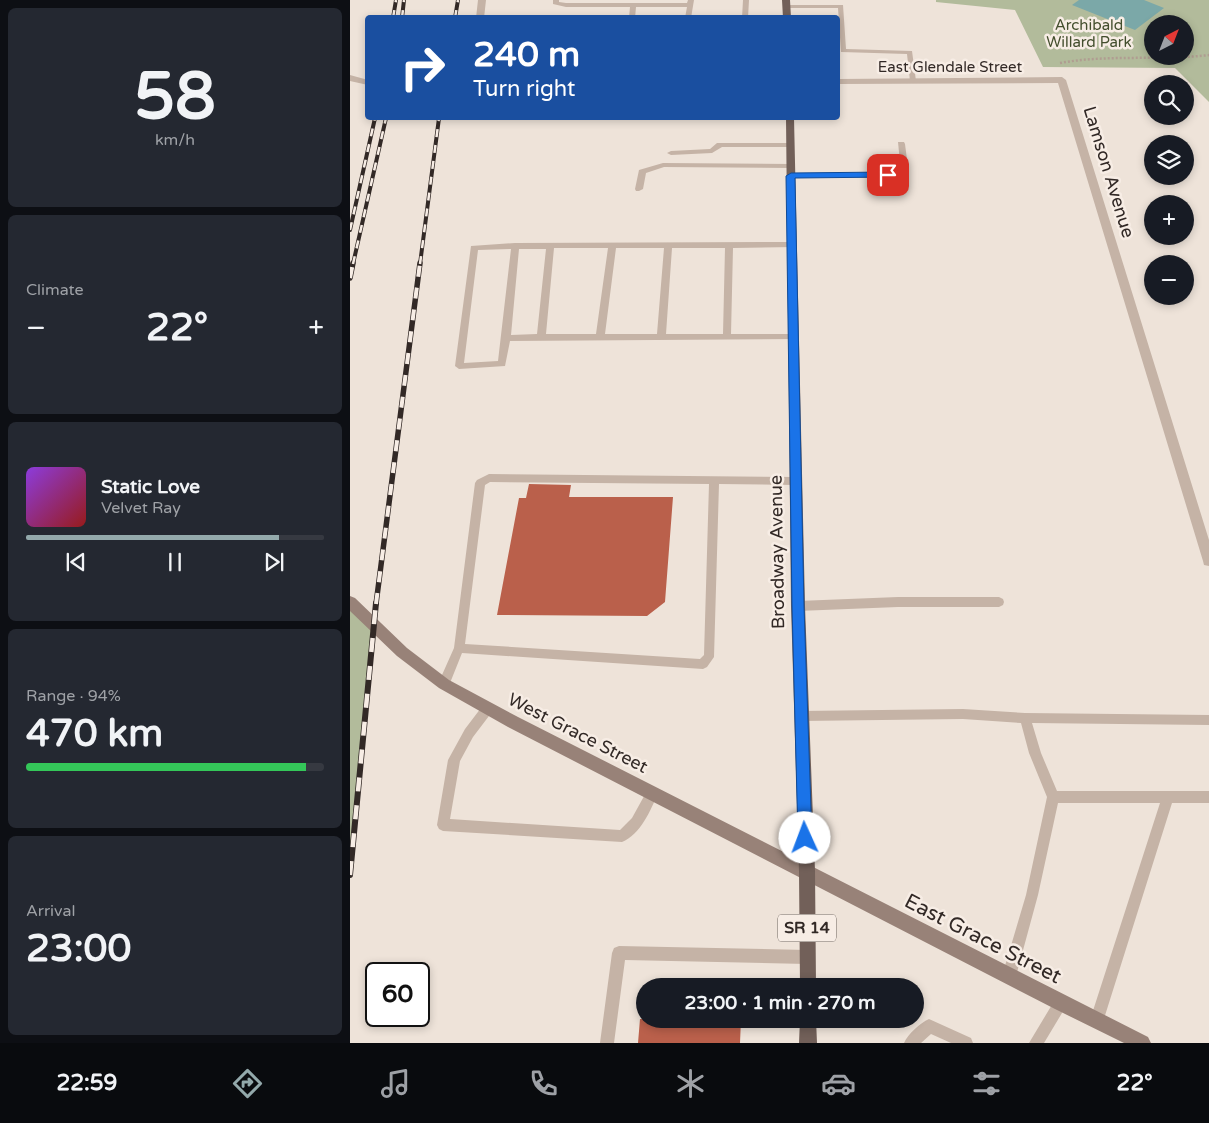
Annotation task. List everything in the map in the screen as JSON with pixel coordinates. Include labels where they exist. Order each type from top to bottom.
[{"type":"main road","name":"Broadway Avenue","points":[[790,120],[800,716],[807,871],[808,978]]},
{"type":"main road","points":[[808,1028],[808,1043]]},
{"type":"street","points":[[480,15],[482,0]]},
{"type":"street","points":[[350,78],[365,82]]},
{"type":"street","name":"East Glendale Street","points":[[840,82],[1062,80]]},
{"type":"street","name":"Lamson Avenue","points":[[1062,80],[1206,543],[1209,561]]},
{"type":"street","name":"West Grace Street","points":[[350,602],[402,652],[444,684],[807,871]]},
{"type":"street","name":"East Grace Street","points":[[807,871],[1061,1004],[1142,1043]]},
{"type":"lane","points":[[556,0],[555,3],[566,5],[633,6],[691,2],[689,15]]},
{"type":"lane","points":[[745,15],[746,0]]},
{"type":"lane","points":[[787,3],[841,6],[843,51],[910,52],[913,81]]},
{"type":"lane","points":[[632,15],[633,6]]},
{"type":"lane","points":[[639,189],[642,172],[663,165],[905,175],[901,144]]},
{"type":"lane","points":[[671,153],[712,152],[720,145],[790,145]]},
{"type":"lane","points":[[662,337],[668,245]]},
{"type":"lane","points":[[727,336],[729,245]]},
{"type":"lane","points":[[515,246],[502,364],[459,366],[474,248],[515,246],[792,245]]},
{"type":"lane","points":[[541,337],[550,246]]},
{"type":"lane","points":[[600,336],[612,246]]},
{"type":"lane","points":[[506,338],[600,336],[793,337]]},
{"type":"lane","points":[[444,684],[459,648],[480,484],[484,480],[489,478],[796,481]]},
{"type":"lane","points":[[459,648],[703,664],[709,657],[714,480]]},
{"type":"lane","points":[[798,606],[898,602],[999,602]]},
{"type":"lane","points":[[488,708],[469,732],[454,760],[442,825],[622,836],[636,822],[652,792]]},
{"type":"lane","points":[[800,716],[963,714],[1025,718],[1209,720]]},
{"type":"lane","points":[[1009,976],[1032,895],[1053,797],[1035,753],[1025,718]]},
{"type":"lane","points":[[1053,797],[1209,797]]},
{"type":"lane","points":[[1097,1020],[1168,797]]},
{"type":"lane","points":[[607,1043],[619,953],[807,956]]},
{"type":"lane","points":[[1036,1043],[1061,1004]]},
{"type":"lane","points":[[910,1043],[929,1026],[966,1043]]},
{"type":"path","points":[[1060,64],[1082,59],[1184,58],[1209,55]]},
{"type":"green space","name":"Archibald Willard Park","points":[[936,0],[1209,0],[1209,102],[1194,87],[1194,75],[1182,75],[1175,68],[1043,67],[1015,10],[936,2]]},
{"type":"green space","points":[[350,602],[373,625],[350,875]]},
{"type":"water","points":[[1079,0],[1144,0],[1164,8],[1155,15],[1144,15],[1144,23],[1135,30],[1072,5]]},
{"type":"building","points":[[529,484],[571,485],[569,497],[673,497],[665,602],[647,616],[497,615],[519,498],[526,498]]},
{"type":"building","points":[[639,1028],[741,1028],[740,1043],[638,1043]]},
{"type":"railway","points":[[394,15],[396,0]]},
{"type":"railway","points":[[402,15],[404,0]]},
{"type":"railway","points":[[456,15],[458,0]]},
{"type":"railway","points":[[350,230],[375,120]]},
{"type":"railway","points":[[353,264],[386,120]]},
{"type":"railway","points":[[420,264],[439,120]]},
{"type":"railway","points":[[350,278],[353,263]]},
{"type":"railway","points":[[376,604],[420,263]]},
{"type":"railway","points":[[350,875],[376,603]]},
{"type":"route","points":[[805,838],[800,716],[791,176],[888,175]]}]
